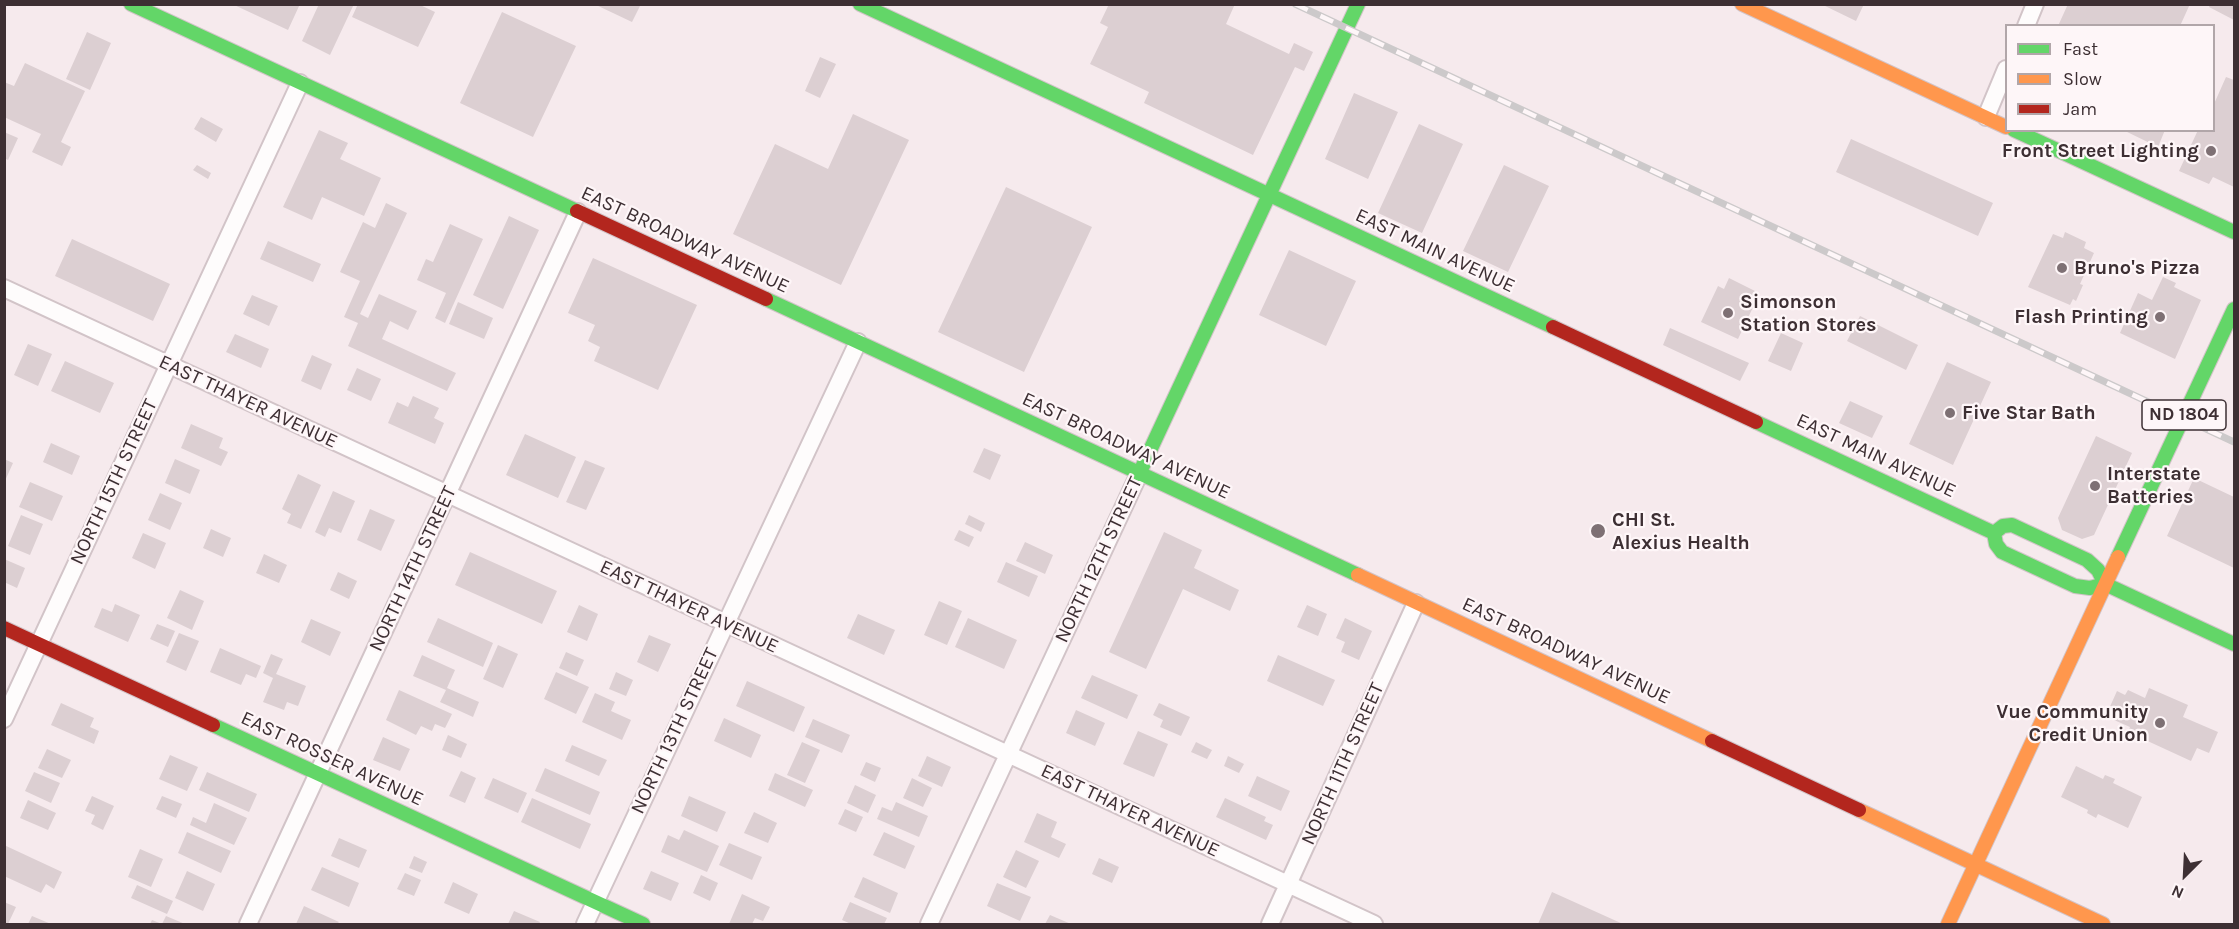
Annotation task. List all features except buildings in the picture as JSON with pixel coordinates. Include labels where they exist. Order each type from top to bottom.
[{"type":"street","name":"EAST BROADWAY AVENUE","points":[[131,4],[2103,924]]},
{"type":"street","name":"EAST MAIN AVENUE","points":[[860,4],[1994,532]]},
{"type":"street","name":"NORTH 12TH STREET","points":[[929,924],[1358,4]]},
{"type":"street","points":[[1742,4],[2005,126]]},
{"type":"street","points":[[2027,24],[2035,4]]},
{"type":"street","points":[[1986,117],[2005,74]]},
{"type":"street","name":"NORTH 15TH STREET","points":[[4,718],[300,83]]},
{"type":"street","points":[[2018,132],[2235,232]]},
{"type":"street","name":"NORTH 14TH STREET","points":[[248,924],[578,212]]},
{"type":"street","name":"EAST THAYER AVENUE","points":[[4,288],[1374,924]]},
{"type":"street","name":"ND 1804","points":[[1948,924],[2235,309]]},
{"type":"street","name":"NORTH 13TH STREET","points":[[585,924],[858,342]]},
{"type":"street","name":"EAST MAIN AVENUE","points":[[1994,532],[2007,525],[2037,536],[2087,560],[2098,570],[2105,584],[2235,644]]},
{"type":"street","name":"EAST MAIN AVENUE","points":[[1994,532],[1998,549],[2026,563],[2080,588],[2105,584]]},
{"type":"street","name":"NORTH 11TH STREET","points":[[1270,924],[1416,603]]},
{"type":"street","name":"EAST ROSSER AVENUE","points":[[4,628],[643,924]]},
{"type":"railway","points":[[1295,4],[2234,442]]},
{"type":"traffic: fast","points":[[131,4],[577,211]]},
{"type":"traffic: fast","points":[[860,4],[1553,327]]},
{"type":"traffic: fast","points":[[1139,474],[1358,4]]},
{"type":"traffic: fast","points":[[2018,132],[2234,232]]},
{"type":"traffic: fast","points":[[766,299],[1358,575]]},
{"type":"traffic: fast","points":[[2118,557],[2234,309]]},
{"type":"traffic: fast","points":[[1756,422],[1994,533]]},
{"type":"traffic: fast","points":[[1994,533],[2003,526],[2012,525],[2087,560],[2098,570],[2105,584],[2234,644]]},
{"type":"traffic: fast","points":[[1994,533],[1996,544],[2002,552],[2075,586],[2090,588],[2105,584]]},
{"type":"traffic: fast","points":[[213,725],[643,924]]},
{"type":"traffic: slow","points":[[1742,4],[2005,127]]},
{"type":"traffic: slow","points":[[1948,924],[2118,557]]},
{"type":"traffic: slow","points":[[1358,575],[1712,741]]},
{"type":"traffic: slow","points":[[1859,810],[2103,924]]},
{"type":"traffic: jam","points":[[577,211],[766,299]]},
{"type":"traffic: jam","points":[[1553,327],[1756,422]]},
{"type":"traffic: jam","points":[[4,628],[213,725]]},
{"type":"traffic: jam","points":[[1712,741],[1859,810]]},
{"type":"place","name":"Front Street Lighting","points":[[2211,151]]},
{"type":"place","name":"Bruno's Pizza","points":[[2062,268]]},
{"type":"place","name":"Simonson Station Stores","points":[[1728,313]]},
{"type":"place","name":"Flash Printing","points":[[2160,317]]},
{"type":"place","name":"Five Star Bath","points":[[1950,413]]},
{"type":"place","name":"Interstate Batteries","points":[[2095,486]]},
{"type":"place","name":"CHI St. Alexius Health","points":[[1598,531]]},
{"type":"place","name":"Vue Community Credit Union","points":[[2160,723]]}]
